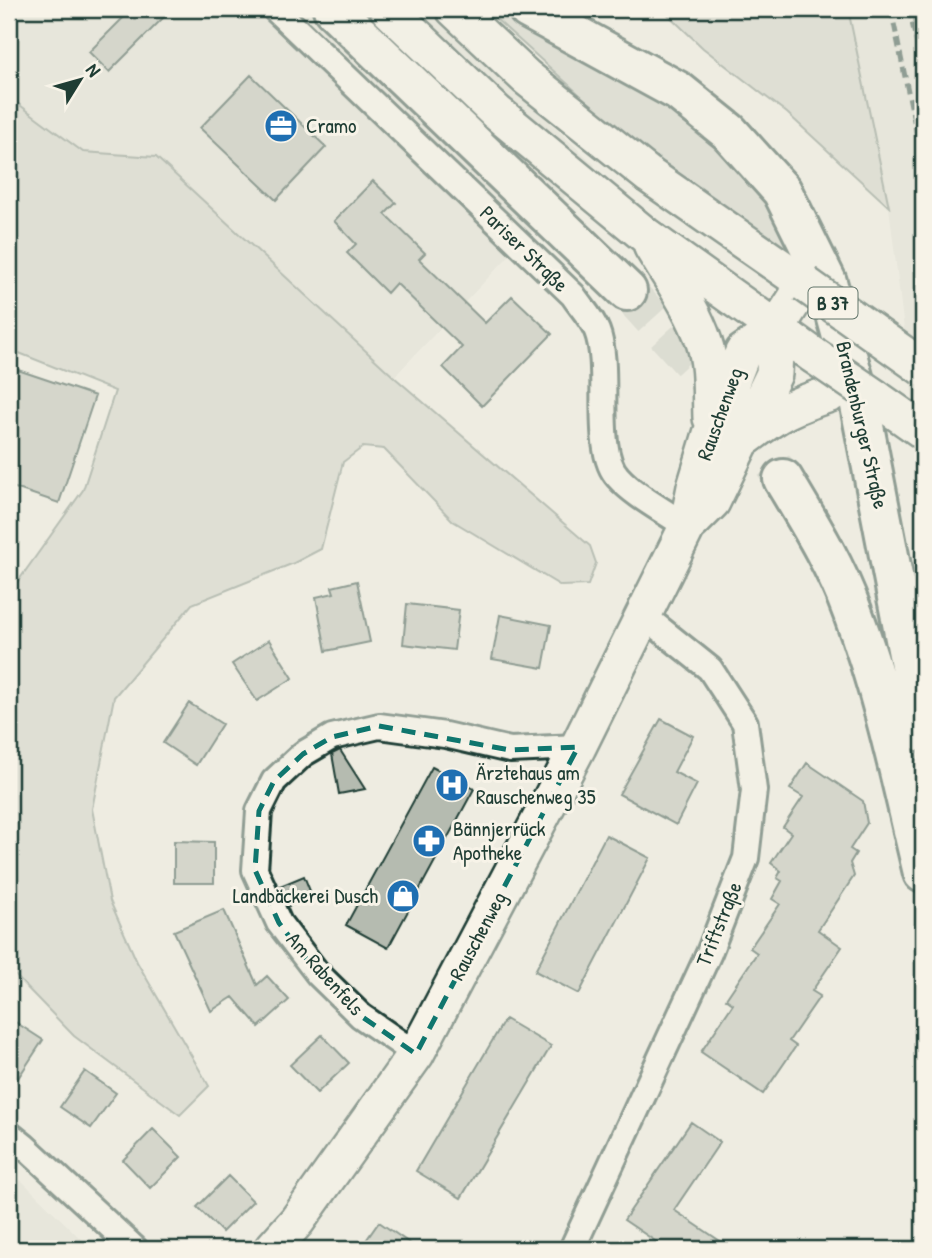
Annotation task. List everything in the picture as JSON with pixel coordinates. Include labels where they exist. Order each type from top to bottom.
[{"type":"main road","points":[[333,9],[626,290]]},
{"type":"main road","points":[[388,9],[496,112],[645,235],[923,431]]},
{"type":"main road","points":[[454,9],[526,77],[650,176],[923,368]]},
{"type":"main road","name":"Brandenburger Straße","points":[[528,9],[678,91],[729,132],[782,191],[827,282],[858,395],[923,732]]},
{"type":"main road","points":[[645,235],[705,344],[710,384],[727,436],[793,406],[830,394],[876,398]]},
{"type":"main road","points":[[776,329],[805,284]]},
{"type":"main road","name":"Rauschenweg","points":[[272,1249],[297,1221],[416,1054],[578,747],[688,527],[712,502],[727,436],[775,374],[776,329]]},
{"type":"main road","points":[[783,479],[821,544],[852,609],[877,687],[923,873]]},
{"type":"street","name":"Pariser Straße","points":[[275,9],[573,295],[597,330],[604,377],[605,448],[616,475],[637,493],[688,527]]},
{"type":"street","name":"Triftstraße","points":[[572,1249],[709,953],[746,858],[754,790],[746,723],[710,669],[644,616]]},
{"type":"street","name":"Am Rabenfels","points":[[416,1054],[361,1016],[318,974],[279,923],[255,870],[260,811],[274,781],[303,754],[332,737],[379,726],[445,735],[510,750],[578,747]]},
{"type":"street","points":[[9,1134],[135,1249]]},
{"type":"highlighted area","points":[[379,726],[510,750],[578,747],[416,1054],[361,1016],[318,974],[279,923],[255,870],[259,811],[274,781],[303,754],[332,737]]},
{"type":"shaded area","points":[[9,9],[428,9],[595,165],[394,377],[156,157],[83,152],[9,97]]},
{"type":"shaded area","points":[[485,9],[498,9],[691,122],[739,159],[782,220],[799,259],[621,132]]},
{"type":"shaded area","points":[[662,9],[848,9],[889,207],[787,113],[703,48]]},
{"type":"shaded area","points":[[848,9],[921,9],[923,18],[923,484],[889,207]]},
{"type":"shaded area","points":[[9,97],[83,152],[156,157],[394,377],[590,546],[596,563],[588,585],[561,586],[453,521],[384,449],[363,447],[343,462],[321,549],[294,563],[192,604],[114,697],[92,809],[110,901],[137,962],[209,1086],[180,1115],[74,1036],[9,969],[9,594],[83,490],[115,391],[9,349]]},
{"type":"shaded area","points":[[9,1172],[23,1182],[91,1249],[9,1249]]},
{"type":"building","points":[[132,9],[172,9],[109,72],[89,52]]},
{"type":"building","points":[[251,75],[326,147],[276,200],[200,128]]},
{"type":"building","points":[[373,181],[396,203],[385,214],[425,253],[419,259],[485,323],[512,296],[552,334],[482,406],[443,367],[462,347],[396,283],[387,293],[347,253],[356,244],[334,221]]},
{"type":"building","points":[[9,367],[95,396],[59,503],[9,486]]},
{"type":"building","points":[[357,581],[370,642],[326,651],[316,597],[334,593],[332,587]]},
{"type":"building","points":[[407,604],[459,610],[454,650],[403,644]]},
{"type":"building","points":[[500,615],[551,625],[543,668],[492,659]]},
{"type":"building","points":[[269,640],[293,678],[257,701],[232,664]]},
{"type":"building","points":[[189,703],[222,724],[196,765],[163,743]]},
{"type":"building","points":[[661,719],[693,736],[674,772],[697,784],[676,825],[619,794]]},
{"type":"building","points":[[340,750],[365,789],[339,794],[332,754]]},
{"type":"building","points":[[807,763],[863,801],[867,823],[850,849],[856,853],[850,863],[854,876],[818,930],[842,947],[812,991],[820,996],[789,1041],[796,1046],[763,1094],[701,1052],[733,1004],[726,999],[757,953],[750,948],[780,904],[772,899],[782,881],[777,878],[781,871],[771,863],[791,833],[783,827],[803,797],[790,789]]},
{"type":"building","points":[[432,767],[474,789],[388,948],[346,925]]},
{"type":"building","points":[[606,835],[650,858],[579,994],[535,971]]},
{"type":"building","points":[[174,841],[214,842],[214,883],[174,883]]},
{"type":"building","points":[[304,876],[312,896],[289,906],[280,886]]},
{"type":"building","points":[[224,910],[257,985],[267,976],[289,1000],[259,1027],[233,997],[211,1011],[174,931]]},
{"type":"building","points":[[9,1018],[43,1040],[9,1092]]},
{"type":"building","points":[[505,1019],[551,1046],[461,1198],[416,1171]]},
{"type":"building","points":[[322,1035],[349,1063],[317,1093],[290,1065]]},
{"type":"building","points":[[85,1071],[116,1093],[91,1128],[60,1107]]},
{"type":"building","points":[[691,1122],[720,1142],[674,1210],[732,1249],[667,1249],[624,1220]]},
{"type":"building","points":[[153,1129],[181,1157],[150,1188],[123,1160]]},
{"type":"building","points":[[228,1176],[253,1201],[222,1232],[197,1207]]},
{"type":"building","points":[[379,1222],[418,1249],[360,1249]]},
{"type":"tunnel","points":[[627,291],[732,407],[783,479]]},
{"type":"railway","points":[[891,9],[923,164]]},
{"type":"railway","points":[[909,9],[923,72]]},
{"type":"place","name":"Cramo","points":[[281,126]]},
{"type":"place","name":"Ärztehaus am Rauschenweg 35","points":[[452,785]]},
{"type":"place","name":"Bännjerrück Apotheke","points":[[429,841]]},
{"type":"place","name":"Landbäckerei Dusch","points":[[403,896]]}]
